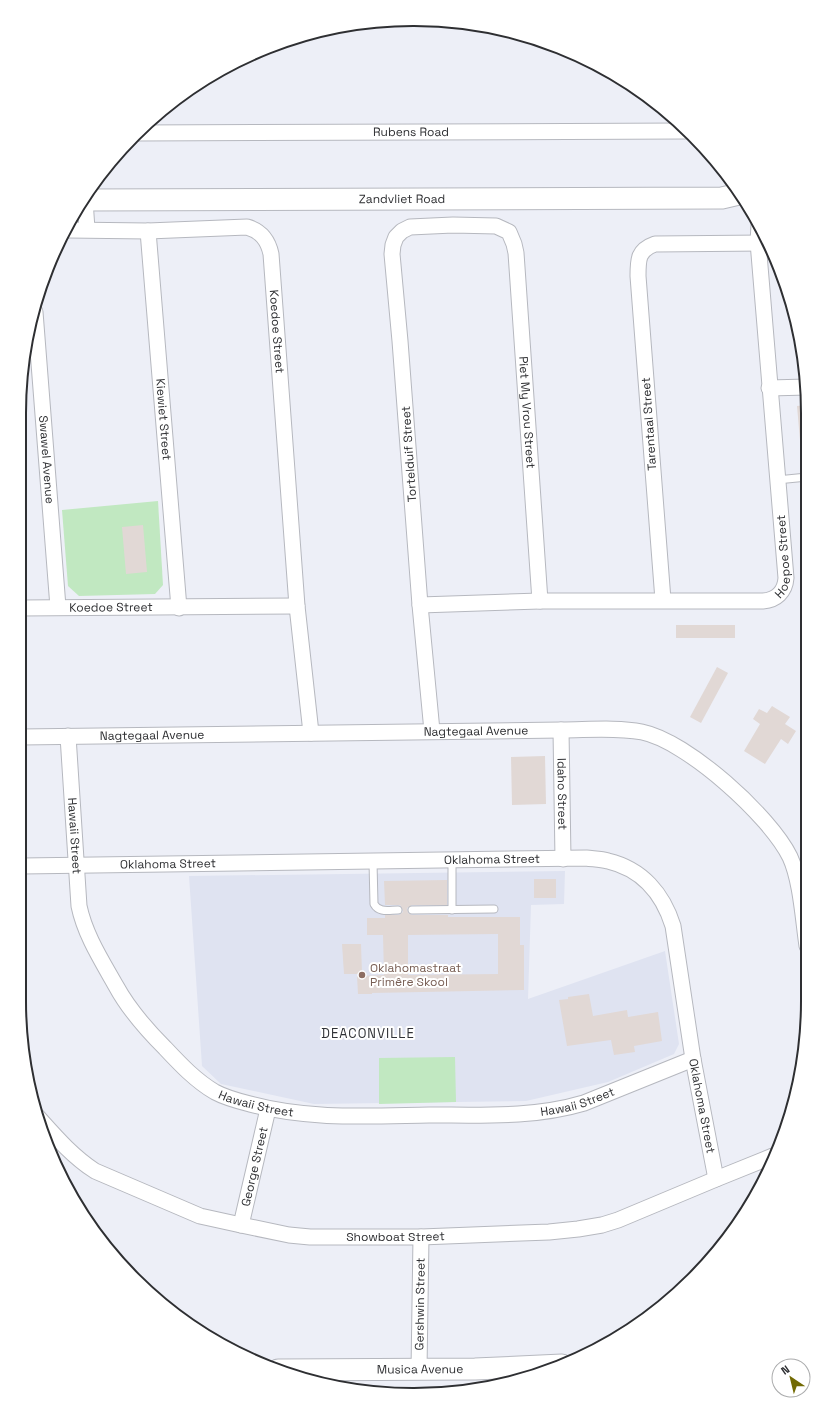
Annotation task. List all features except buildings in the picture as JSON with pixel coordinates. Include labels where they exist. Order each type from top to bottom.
[{"type":"street","name":"Rubens Road","points":[[147,132],[679,131]]},
{"type":"street","name":"Zandvliet Road","points":[[90,200],[452,199],[730,196]]},
{"type":"street","points":[[452,199],[453,225]]},
{"type":"street","points":[[85,208],[87,229]]},
{"type":"street","name":"Tortelduif Street","points":[[432,731],[420,605],[392,254],[396,237],[402,231],[410,227],[453,225],[496,226],[503,230]]},
{"type":"street","name":"Koedoe Street","points":[[73,230],[148,231],[247,228],[256,230],[260,233],[270,248],[297,606],[311,733]]},
{"type":"street","name":"Piet My Vrou Street","points":[[503,230],[509,232],[516,253],[540,601]]},
{"type":"street","name":"Kiewiet Street","points":[[148,231],[179,608]]},
{"type":"street","name":"Tarentaal Street","points":[[663,600],[638,276],[639,258],[644,249],[655,244],[755,231]]},
{"type":"street","name":"Hoepoe Street","points":[[420,605],[540,601],[762,601],[775,599],[780,594],[786,584],[786,578],[769,388],[760,239]]},
{"type":"street","name":"Swawel Avenue","points":[[36,325],[58,607]]},
{"type":"street","points":[[769,388],[800,387]]},
{"type":"street","name":"Koedoe Street","points":[[26,608],[297,606]]},
{"type":"street","name":"Idaho Street","points":[[560,730],[562,859]]},
{"type":"street","name":"Nagtegaal Avenue","points":[[26,737],[432,731],[627,730],[644,732],[679,748],[746,800],[771,829],[789,857],[798,884],[801,905]]},
{"type":"street","name":"Hawaii Street","points":[[68,736],[79,906],[84,924],[121,994],[138,1020],[174,1058],[206,1086],[230,1098],[268,1109],[306,1114],[366,1116],[502,1115],[550,1111],[584,1103],[693,1059]]},
{"type":"street","name":"Oklahoma Street","points":[[26,866],[586,858],[606,860],[619,864],[641,876],[658,894],[665,904],[673,926],[693,1059],[716,1179]]},
{"type":"street","name":"George Street","points":[[241,1225],[268,1109]]},
{"type":"street","name":"Showboat Street","points":[[48,1128],[75,1157],[95,1171],[200,1216],[289,1235],[310,1237],[421,1238],[549,1232],[596,1226],[618,1220],[768,1158]]},
{"type":"street","name":"Gershwin Street","points":[[418,1370],[421,1238]]},
{"type":"street","name":"Musica Avenue","points":[[298,1370],[418,1370],[541,1366]]},
{"type":"lane","points":[[777,480],[801,478]]},
{"type":"lane","points":[[452,860],[452,910]]},
{"type":"lane","points":[[373,862],[374,904],[381,910],[398,910]]},
{"type":"lane","points":[[412,910],[494,909]]},
{"type":"shaded area","name":"Oklahomastraat Primêre Skool","points":[[565,871],[564,904],[531,905],[528,999],[665,951],[679,1044],[674,1054],[608,1082],[526,1101],[314,1104],[221,1084],[202,1066],[189,876]]},
{"type":"green space","points":[[158,501],[163,585],[155,594],[79,596],[68,586],[62,510]]},
{"type":"green space","points":[[455,1057],[456,1102],[379,1104],[379,1058]]},
{"type":"place","name":"Oklahomastraat Primêre Skool","points":[[362,975]]},
{"type":"district","name":"DEACONVILLE","points":[[368,1033]]}]
